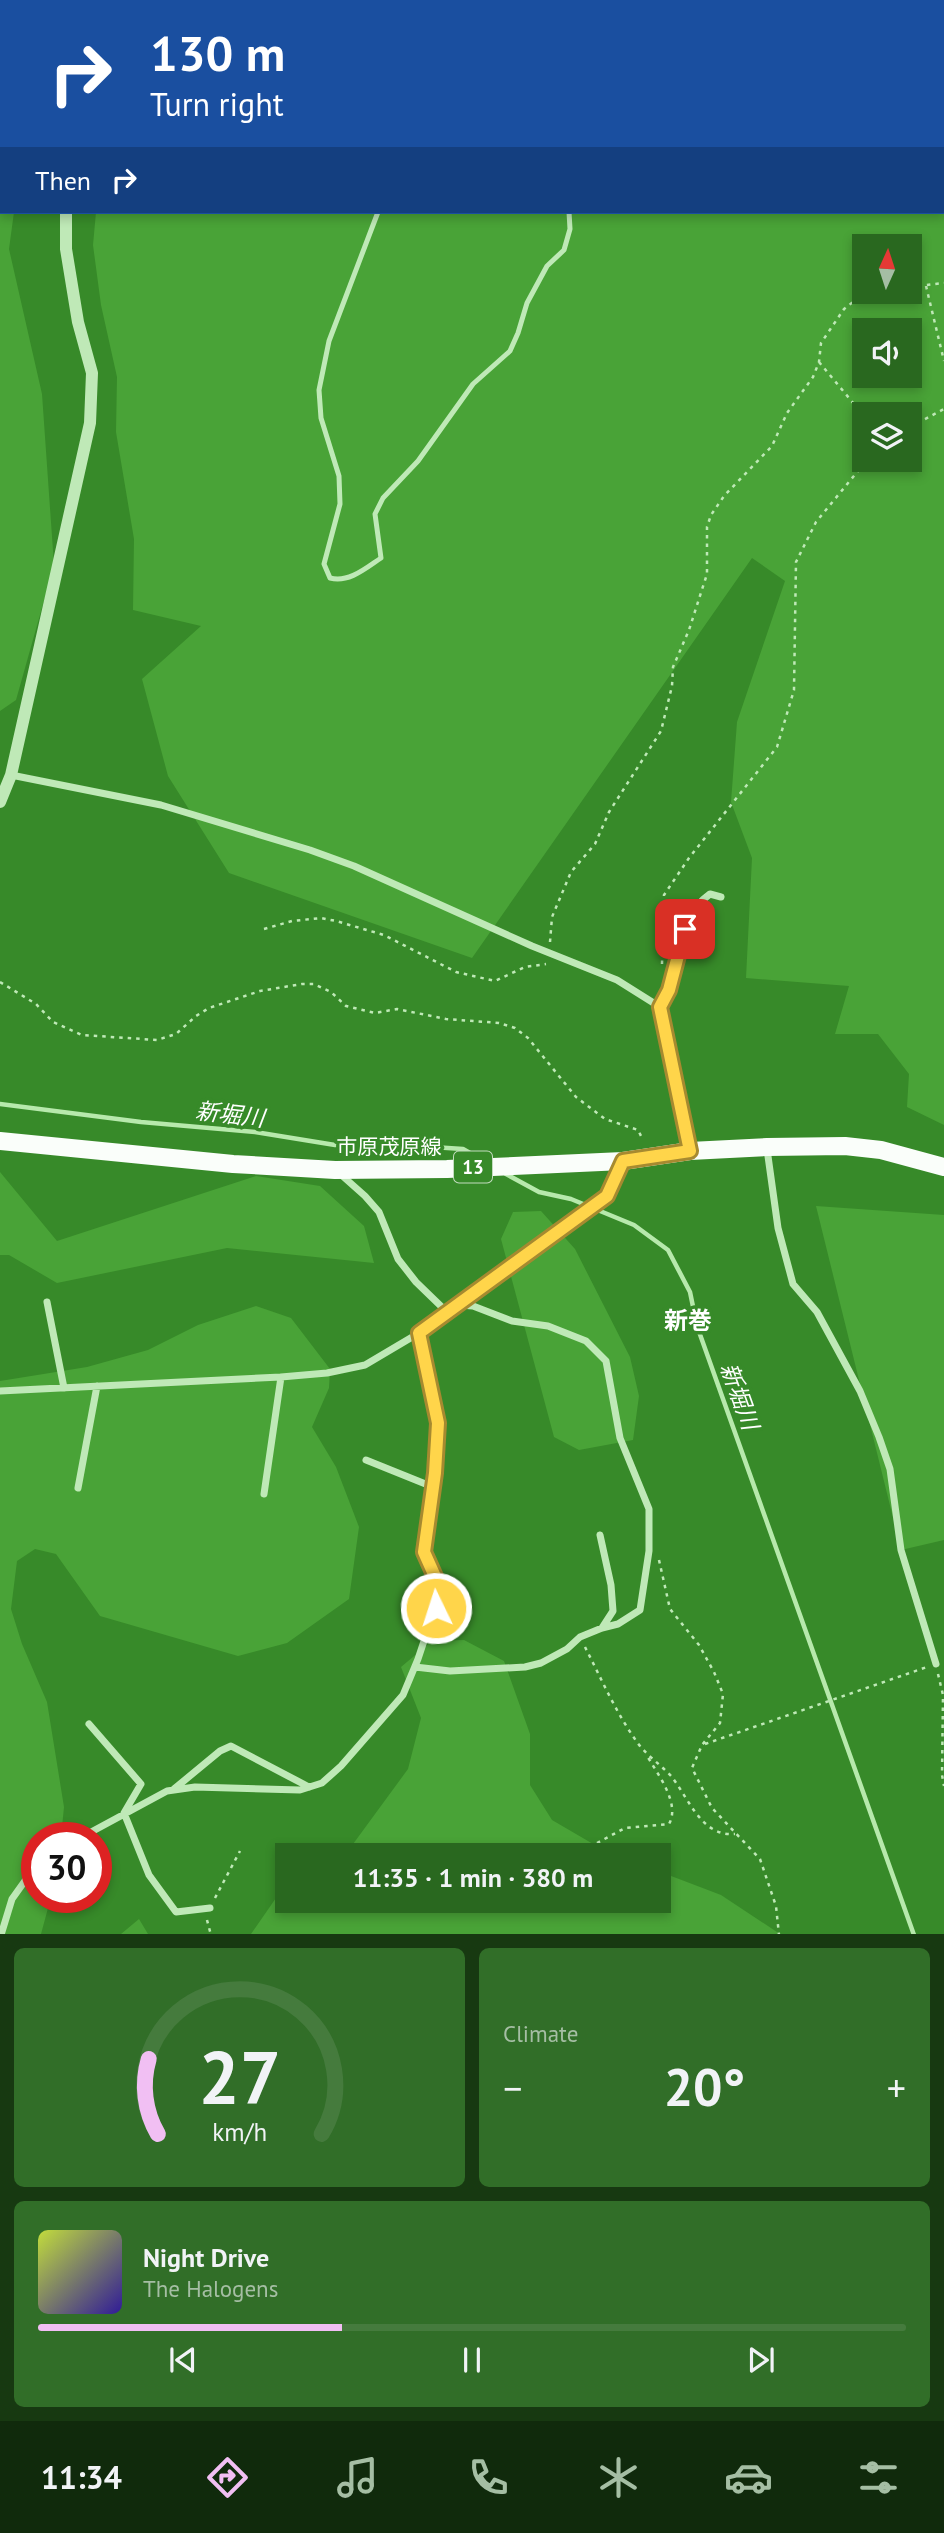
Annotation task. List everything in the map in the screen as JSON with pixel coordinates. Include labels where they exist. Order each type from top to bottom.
[{"type":"main road","name":"市原茂原線","points":[[0,1141],[233,1164],[335,1170],[447,1169],[623,1161],[690,1151],[845,1146],[881,1150],[944,1167]]},
{"type":"street","points":[[0,802],[11,775],[90,424],[92,373],[78,323],[68,261],[66,214]]},
{"type":"street","points":[[11,775],[161,805],[310,850],[617,980],[660,1007]]},
{"type":"street","points":[[690,1151],[660,1007],[669,990],[680,943],[691,916],[699,902],[710,894],[721,897]]},
{"type":"street","points":[[767,1147],[778,1228],[793,1284],[817,1312],[860,1391],[879,1437],[890,1469],[901,1549],[936,1664]]},
{"type":"street","points":[[0,1391],[281,1377],[327,1373],[365,1365],[448,1313],[607,1196],[623,1161]]},
{"type":"street","points":[[335,1170],[379,1212],[397,1259],[448,1313]]},
{"type":"street","points":[[47,1302],[64,1388]]},
{"type":"street","points":[[415,1667],[450,1671],[525,1667],[567,1649],[580,1637],[618,1625],[640,1610],[649,1541],[649,1509],[620,1438],[606,1361],[586,1341],[548,1326],[512,1321],[473,1306],[459,1304]]},
{"type":"street","points":[[173,1790],[195,1787],[300,1790],[322,1783],[341,1766],[402,1695],[415,1667],[441,1590],[424,1552],[438,1423],[419,1333]]},
{"type":"street","points":[[264,1494],[281,1377]]},
{"type":"street","points":[[78,1488],[97,1386]]},
{"type":"street","points":[[366,1460],[433,1487]]},
{"type":"street","points":[[600,1535],[611,1585],[612,1611],[602,1628]]},
{"type":"street","points":[[89,1724],[141,1784],[124,1813]]},
{"type":"street","points":[[108,1822],[173,1790],[220,1751],[231,1746],[309,1787]]},
{"type":"street","points":[[124,1813],[149,1875],[176,1912],[210,1908]]},
{"type":"street","points":[[1,1934],[12,1899],[21,1886]]},
{"type":"lane","points":[[377,214],[329,341],[318,390],[321,418],[339,476],[340,504],[324,564],[330,579],[337,580],[354,576],[381,558],[375,514],[383,498],[418,461],[473,384],[510,351],[527,303],[547,266],[564,250],[570,229],[569,214]]},
{"type":"path","points":[[922,286],[944,283]]},
{"type":"path","points":[[926,286],[944,361]]},
{"type":"path","points":[[549,953],[552,917],[571,873],[595,844],[609,812],[661,732],[673,667],[689,630],[707,574],[707,527],[711,515],[724,496],[772,446],[787,413],[813,377],[819,362],[821,343],[844,309],[852,303]]},
{"type":"path","points":[[819,362],[852,402]]},
{"type":"path","points":[[922,421],[944,409]]},
{"type":"path","points":[[662,970],[664,895],[689,858],[777,747],[794,690],[796,562],[817,522],[857,472]]},
{"type":"path","points":[[264,929],[292,921],[321,918],[336,921],[384,935],[456,972],[495,981],[525,967],[570,961]]},
{"type":"path","points":[[0,982],[36,1004],[53,1022],[82,1035],[157,1040],[176,1034],[209,1008],[260,990],[302,984],[314,984],[331,992],[346,1006],[375,1013],[397,1009],[446,1020],[507,1025],[528,1038],[576,1097],[605,1119],[638,1130],[650,1157]]},
{"type":"path","points":[[658,1554],[670,1609],[699,1645],[715,1672],[723,1694],[720,1723],[702,1745],[692,1768],[712,1808],[760,1859],[776,1906],[779,1934]]},
{"type":"path","points":[[580,1637],[629,1730],[645,1751],[670,1776],[710,1829],[725,1835],[737,1833]]},
{"type":"path","points":[[702,1745],[936,1664],[943,1695],[944,1786]]},
{"type":"path","points":[[597,1843],[625,1828],[669,1824],[673,1818],[670,1799],[645,1751]]},
{"type":"path","points":[[211,1934],[207,1923],[210,1908],[240,1852]]},
{"type":"green space","points":[[0,214],[14,214],[9,249],[42,394],[54,565],[16,700],[0,711]]},
{"type":"green space","points":[[96,214],[944,214],[944,1125],[907,1107],[909,1074],[878,1034],[835,1034],[849,986],[746,978],[752,858],[731,802],[737,722],[785,581],[752,558],[472,958],[229,873],[168,776],[142,679],[201,626],[133,610],[134,539],[116,432],[117,377],[101,305],[93,245]]},
{"type":"green space","points":[[0,1172],[57,1241],[256,1176],[320,1186],[364,1226],[374,1263],[227,1248],[57,1283],[9,1255],[0,1255]]},
{"type":"green space","points":[[816,1206],[944,1215],[944,1540],[901,1550]]},
{"type":"green space","points":[[541,1211],[575,1249],[630,1357],[639,1396],[633,1440],[579,1450],[554,1437],[501,1239],[513,1212]]},
{"type":"green space","points":[[256,1306],[291,1318],[330,1369],[329,1388],[312,1427],[336,1467],[359,1527],[349,1599],[287,1643],[238,1656],[100,1616],[56,1554],[35,1549],[17,1561],[11,1609],[22,1644],[47,1702],[64,1807],[62,1822],[21,1822],[21,1913],[47,1913],[41,1934],[0,1934],[0,1381],[87,1367],[148,1350],[198,1325]]},
{"type":"green space","points":[[464,1640],[504,1661],[530,1734],[530,1785],[552,1820],[591,1843],[354,1843],[408,1769],[421,1718],[401,1667],[432,1641]]},
{"type":"green space","points":[[671,1876],[721,1895],[780,1934],[251,1934],[275,1899],[275,1913],[671,1913]]},
{"type":"green space","points":[[139,1919],[148,1934],[121,1934]]},
{"type":"waterway","name":"新堀川","points":[[0,1104],[141,1122],[255,1132],[335,1145],[371,1143],[463,1149],[484,1161]]},
{"type":"waterway","name":"新堀川","points":[[506,1174],[539,1192],[571,1199],[634,1225],[668,1250],[690,1292],[697,1326],[914,1934]]},
{"type":"district","name":"新巻","points":[[688,1320]]},
{"type":"route","points":[[436,1608],[441,1590],[424,1552],[435,1473],[438,1423],[419,1333],[607,1196],[623,1161],[690,1151],[660,1007],[669,990],[685,929]]}]
